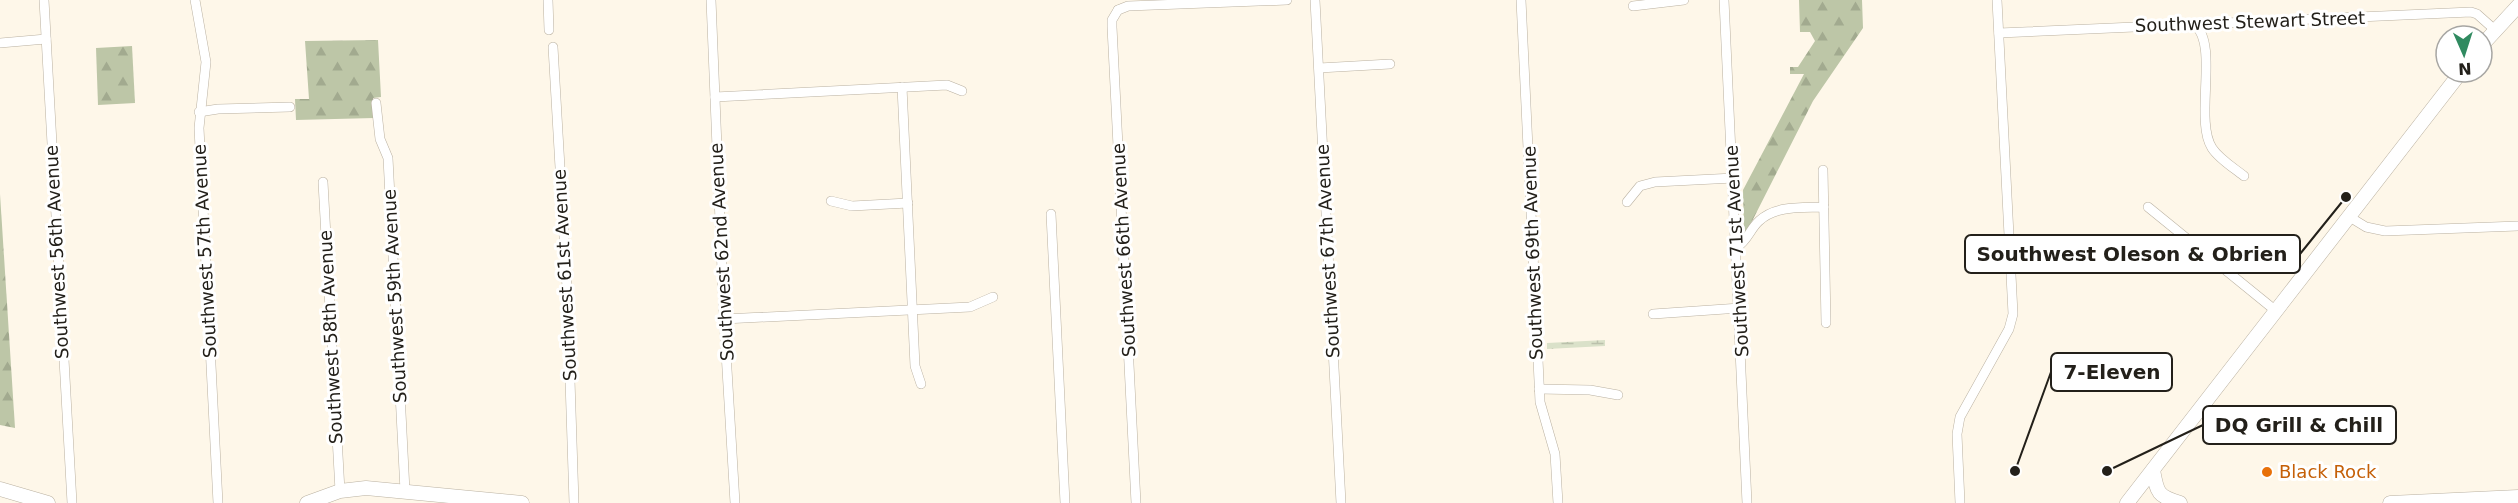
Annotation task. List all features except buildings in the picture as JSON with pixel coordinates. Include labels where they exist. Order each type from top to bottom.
[{"type":"main road","points":[[2495,30],[2518,6]]},
{"type":"main road","points":[[2127,503],[2452,84]]},
{"type":"main road","points":[[2153,470],[2159,493],[2164,499],[2180,503]]},
{"type":"main road","points":[[307,503],[340,491],[366,488],[522,503]]},
{"type":"main road","points":[[0,489],[48,503]]},
{"type":"main road","points":[[2390,503],[2518,497]]},
{"type":"street","name":"Southwest 56th Avenue","points":[[44,0],[72,503]]},
{"type":"street","name":"Southwest 57th Avenue","points":[[195,0],[206,62],[199,112],[218,503]]},
{"type":"street","points":[[548,0],[549,30]]},
{"type":"street","name":"Southwest 62nd Avenue","points":[[711,0],[724,319],[735,503]]},
{"type":"street","points":[[1114,0],[1118,10],[1128,6],[1287,0]]},
{"type":"street","name":"Southwest 67th Avenue","points":[[1315,0],[1341,503]]},
{"type":"street","name":"Southwest 69th Avenue","points":[[1521,0],[1539,389],[1541,410],[1555,454],[1558,503]]},
{"type":"street","points":[[1633,6],[1684,0]]},
{"type":"street","name":"Southwest 71st Avenue","points":[[1724,0],[1748,503]]},
{"type":"street","points":[[1960,503],[1958,422],[2011,325],[2013,314],[1997,0]]},
{"type":"street","name":"Southwest 66th Avenue","points":[[1118,10],[1112,27],[1136,503]]},
{"type":"street","name":"Southwest Stewart Street","points":[[1999,33],[2471,12],[2495,30]]},
{"type":"street","points":[[2195,25],[2205,37],[2206,113],[2211,148],[2244,176]]},
{"type":"street","points":[[0,43],[46,39]]},
{"type":"street","name":"Southwest 61st Avenue","points":[[553,47],[567,288],[574,503]]},
{"type":"street","points":[[1319,68],[1390,64]]},
{"type":"street","points":[[715,97],[947,85],[962,91]]},
{"type":"street","points":[[902,87],[915,366],[921,384]]},
{"type":"street","name":"Southwest 59th Avenue","points":[[376,104],[380,139],[388,158],[405,490]]},
{"type":"street","points":[[199,112],[218,109],[290,107]]},
{"type":"street","points":[[1823,170],[1826,323]]},
{"type":"street","points":[[1627,202],[1640,186],[1655,182],[1734,178]]},
{"type":"street","name":"Southwest 58th Avenue","points":[[323,182],[340,491]]},
{"type":"street","points":[[831,201],[852,206],[908,203]]},
{"type":"street","points":[[1737,247],[1744,243],[1758,222],[1774,212],[1824,207]]},
{"type":"street","points":[[2148,207],[2276,311]]},
{"type":"street","points":[[1051,214],[1065,503]]},
{"type":"street","points":[[2348,216],[2376,230],[2518,226]]},
{"type":"street","points":[[2011,258],[2116,253]]},
{"type":"street","points":[[724,319],[970,307],[993,297]]},
{"type":"street","points":[[1653,314],[1740,308]]},
{"type":"street","points":[[1539,389],[1590,390],[1618,395]]},
{"type":"green space","points":[[1799,0],[1862,0],[1863,28],[1813,101],[1744,237],[1743,190],[1804,74],[1790,74],[1790,67],[1798,67],[1815,41],[1810,32],[1800,32]]},
{"type":"green space","points":[[378,40],[381,97],[373,98],[374,118],[296,120],[295,99],[309,99],[305,41]]},
{"type":"green space","points":[[132,46],[135,103],[98,105],[96,48]]},
{"type":"green space","points":[[0,194],[15,428],[0,425]]},
{"type":"green space","points":[[1605,340],[1605,346],[1547,349],[1547,343]]},
{"type":"place","name":"Southwest Oleson & Obrien","points":[[2346,197]]},
{"type":"place","name":"7-Eleven","points":[[2015,471]]},
{"type":"place","name":"DQ Grill & Chill","points":[[2107,471]]},
{"type":"place","name":"Black Rock","points":[[2267,472]]}]
